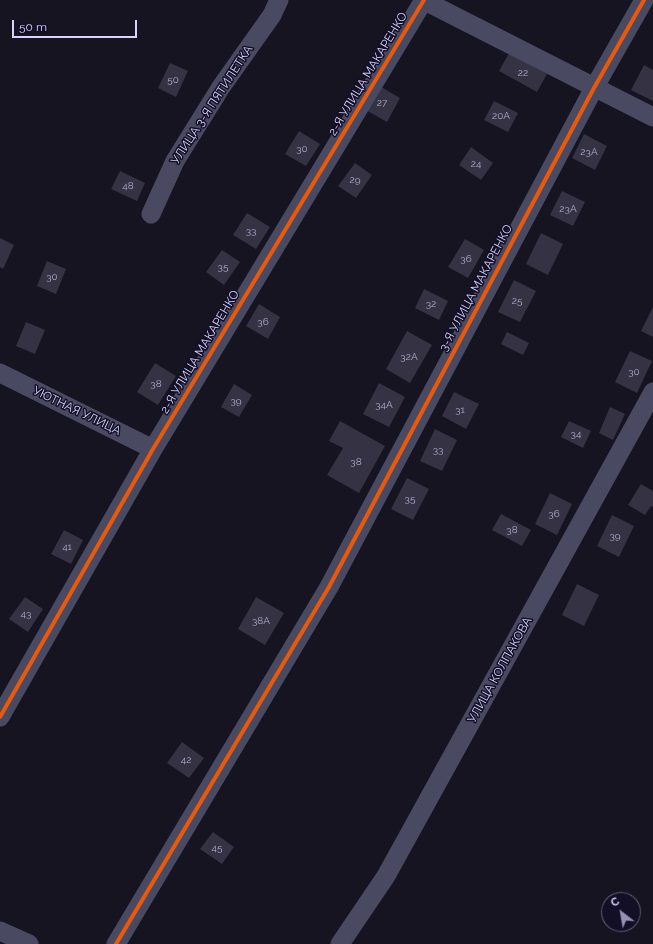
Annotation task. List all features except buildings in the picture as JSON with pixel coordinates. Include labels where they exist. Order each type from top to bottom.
[{"type":"street","name":"УЛИЦА 3-Я ПЯТИЛЕТКА","points":[[151,214],[175,161],[221,87],[272,15],[279,0]]},
{"type":"street","points":[[423,0],[653,117]]},
{"type":"street","name":"2-Я УЛИЦА МАКАРЕНКО","points":[[0,717],[153,449],[423,0]]},
{"type":"street","name":"3-Я УЛИЦА МАКАРЕНКО","points":[[116,944],[329,588],[594,88],[644,0]]},
{"type":"street","name":"УЮТНАЯ УЛИЦА","points":[[0,373],[153,449]]},
{"type":"street","name":"УЛИЦА КОЛПАКОВА","points":[[340,944],[386,876],[653,392]]},
{"type":"street","points":[[0,931],[29,944]]},
{"type":"cycle path","points":[[0,717],[153,449],[424,0]]},
{"type":"cycle path","points":[[116,944],[329,587],[594,88],[644,0]]}]
